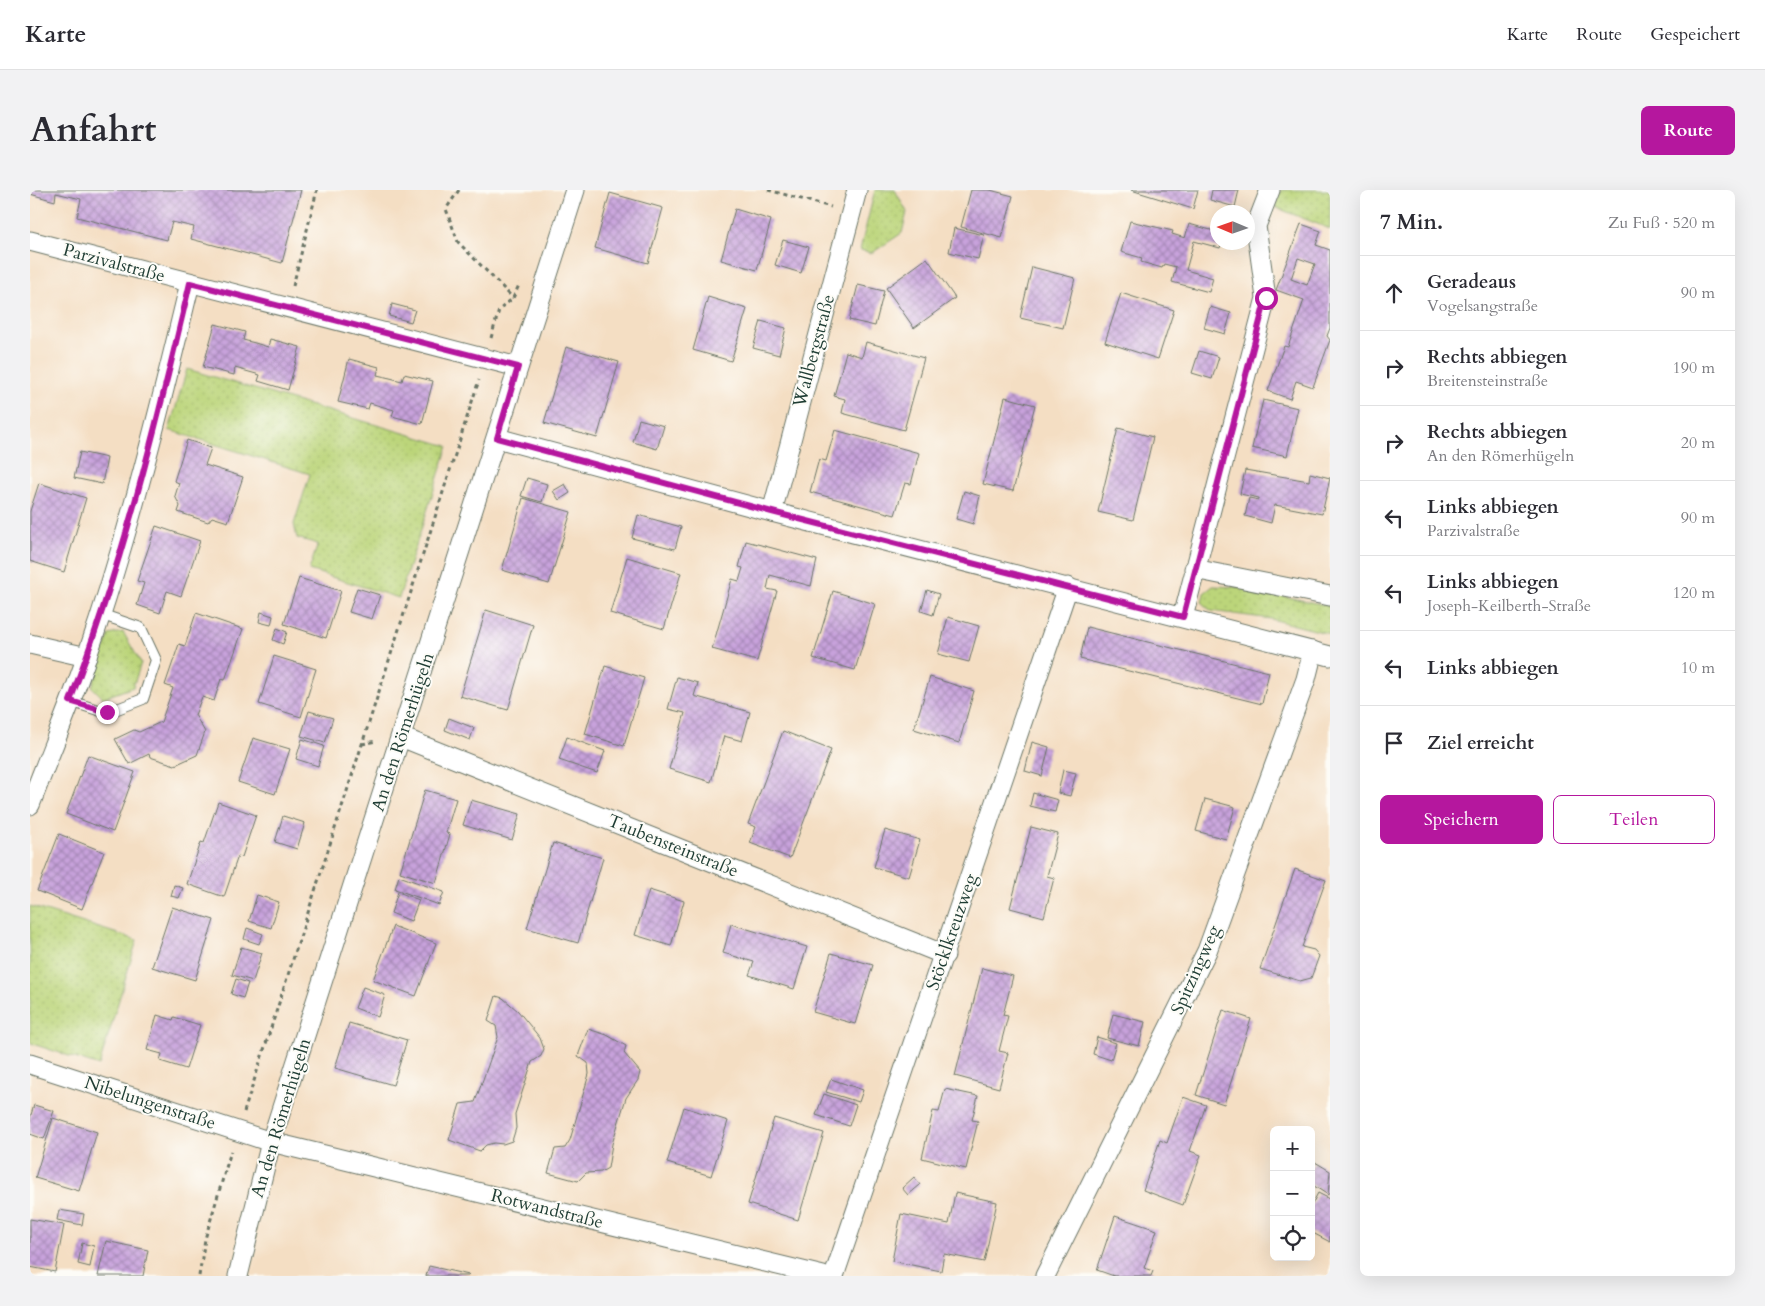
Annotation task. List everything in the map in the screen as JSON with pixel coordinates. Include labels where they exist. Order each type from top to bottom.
[{"type":"street","name":"An den Römerhügeln","points":[[238,1276],[270,1142],[575,190]]},
{"type":"street","name":"Wallbergstraße","points":[[772,512],[857,190]]},
{"type":"street","points":[[1183,617],[1266,298],[1256,226],[1270,190]]},
{"type":"street","name":"Parzivalstraße","points":[[30,241],[486,357],[518,367]]},
{"type":"street","points":[[30,805],[87,657],[159,413],[190,283]]},
{"type":"street","points":[[497,438],[772,512],[1321,653]]},
{"type":"street","points":[[1194,569],[1330,596]]},
{"type":"street","name":"Stöcklkreuzweg","points":[[834,1276],[1068,587]]},
{"type":"street","points":[[30,644],[87,657]]},
{"type":"street","name":"Spitzingweg","points":[[1046,1276],[1207,951],[1306,679],[1321,653]]},
{"type":"street","name":"Taubensteinstraße","points":[[401,737],[944,955]]},
{"type":"street","name":"Nibelungenstraße","points":[[30,1064],[270,1142]]},
{"type":"street","name":"Rotwandstraße","points":[[270,1142],[823,1276]]},
{"type":"lane","points":[[70,701],[107,712],[143,699],[156,660],[141,628],[100,614]]},
{"type":"path","points":[[288,307],[317,190]]},
{"type":"path","points":[[459,190],[446,209],[458,242],[513,298]]},
{"type":"path","points":[[768,190],[851,212]]},
{"type":"path","points":[[199,1276],[205,1239],[237,1131],[486,357],[499,310],[513,298],[521,281]]},
{"type":"green space","points":[[875,190],[895,190],[907,212],[902,233],[872,253],[860,250]]},
{"type":"green space","points":[[1281,190],[1330,190],[1330,229],[1275,207]]},
{"type":"green space","points":[[187,369],[448,446],[399,598],[309,570],[318,544],[297,538],[294,524],[310,474],[169,430]]},
{"type":"green space","points":[[1213,586],[1239,587],[1330,606],[1330,634],[1271,619],[1211,611],[1202,603],[1204,593]]},
{"type":"green space","points":[[123,632],[141,663],[133,687],[103,698],[92,687],[109,635]]},
{"type":"green space","points":[[30,906],[137,940],[99,1066],[30,1043]]},
{"type":"building","points":[[30,190],[301,190],[282,263],[191,239],[194,227],[172,222],[167,240],[77,217],[81,199],[56,193],[55,201],[30,194]]},
{"type":"building","points":[[971,190],[990,190],[1013,196],[1002,238],[961,227]]},
{"type":"building","points":[[1131,190],[1198,190],[1193,209]]},
{"type":"building","points":[[1212,190],[1239,190],[1235,205],[1210,200]]},
{"type":"building","points":[[610,193],[663,208],[648,263],[595,248]]},
{"type":"building","points":[[735,209],[771,220],[757,270],[721,260]]},
{"type":"building","points":[[1130,221],[1173,231],[1172,234],[1185,238],[1189,224],[1210,230],[1210,245],[1194,241],[1186,270],[1213,278],[1209,292],[1172,282],[1176,267],[1164,264],[1162,268],[1141,262],[1142,258],[1121,252]]},
{"type":"building","points":[[1301,224],[1321,231],[1316,245],[1330,250],[1330,328],[1327,336],[1330,340],[1313,387],[1296,381],[1290,399],[1268,391],[1284,346],[1288,347],[1304,300],[1276,290]],"holes":[[[1298,258],[1315,264],[1307,285],[1291,279]]]},
{"type":"building","points":[[954,228],[984,235],[978,259],[949,252]]},
{"type":"building","points":[[783,240],[809,247],[801,273],[775,265]]},
{"type":"building","points":[[927,258],[955,298],[914,328],[886,288]]},
{"type":"building","points":[[1032,267],[1075,278],[1063,328],[1020,318]]},
{"type":"building","points":[[858,285],[884,291],[875,326],[849,320]]},
{"type":"building","points":[[1121,293],[1174,310],[1158,359],[1105,342]]},
{"type":"building","points":[[708,297],[747,309],[731,361],[693,350]]},
{"type":"building","points":[[392,304],[415,310],[411,322],[389,316]]},
{"type":"building","points":[[1210,307],[1231,313],[1225,334],[1204,328]]},
{"type":"building","points":[[761,321],[786,328],[779,355],[753,348]]},
{"type":"building","points":[[215,324],[245,332],[243,340],[268,347],[270,339],[300,347],[288,390],[258,381],[260,375],[235,368],[234,375],[203,367]]},
{"type":"building","points":[[866,342],[924,358],[904,430],[842,413],[845,399],[834,396],[846,352],[862,357]]},
{"type":"building","points":[[566,347],[619,362],[597,438],[544,423]]},
{"type":"building","points":[[1199,351],[1219,357],[1212,379],[1192,373]]},
{"type":"building","points":[[349,359],[379,367],[377,375],[402,381],[404,374],[433,381],[422,424],[392,416],[394,410],[370,403],[368,409],[338,402]]},
{"type":"building","points":[[1005,397],[1035,405],[1013,491],[983,484]]},
{"type":"building","points":[[1263,400],[1298,408],[1287,456],[1252,448]]},
{"type":"building","points":[[639,419],[664,426],[657,449],[633,442]]},
{"type":"building","points":[[1118,428],[1153,437],[1133,520],[1098,512]]},
{"type":"building","points":[[835,430],[919,453],[911,484],[905,483],[895,515],[810,492],[819,459],[826,461]]},
{"type":"building","points":[[187,440],[211,448],[205,465],[243,477],[228,522],[212,517],[208,522],[178,512],[180,506],[175,496],[179,483],[174,481]]},
{"type":"building","points":[[80,452],[107,458],[102,484],[74,478]]},
{"type":"building","points":[[1245,470],[1309,481],[1310,473],[1330,478],[1322,514],[1275,505],[1271,523],[1245,516],[1249,498],[1259,500],[1259,498],[1240,494]]},
{"type":"building","points":[[527,478],[547,484],[542,502],[521,496]]},
{"type":"building","points":[[39,483],[86,498],[64,572],[30,561],[30,511]]},
{"type":"building","points":[[565,484],[570,493],[559,500],[553,491]]},
{"type":"building","points":[[964,491],[980,496],[973,524],[956,519]]},
{"type":"building","points":[[523,498],[571,512],[549,584],[502,570]]},
{"type":"building","points":[[638,515],[681,527],[675,549],[632,538]]},
{"type":"building","points":[[156,526],[200,541],[181,596],[167,591],[160,613],[137,605],[144,583],[137,581]]},
{"type":"building","points":[[746,541],[817,560],[811,586],[770,575],[767,589],[777,591],[757,661],[712,649],[732,579],[739,581],[743,568],[739,567]]},
{"type":"building","points":[[627,557],[681,573],[664,629],[610,613]]},
{"type":"building","points":[[299,578],[341,591],[326,638],[284,624]]},
{"type":"building","points":[[357,588],[380,595],[372,619],[349,612]]},
{"type":"building","points":[[927,590],[939,594],[933,615],[921,611]]},
{"type":"building","points":[[833,591],[875,604],[855,670],[813,658]]},
{"type":"building","points":[[486,610],[533,625],[508,710],[460,696]]},
{"type":"building","points":[[261,612],[273,616],[271,625],[259,622]]},
{"type":"building","points":[[196,613],[243,629],[225,680],[221,679],[214,701],[202,697],[195,715],[205,732],[197,755],[175,765],[150,757],[149,754],[129,764],[115,739],[134,730],[139,732],[161,722],[173,688],[165,685],[179,644],[185,646]]},
{"type":"building","points":[[948,617],[979,626],[969,662],[938,654]]},
{"type":"building","points":[[1087,627],[1269,672],[1262,704],[1080,659]]},
{"type":"building","points":[[277,628],[287,632],[283,644],[273,640]]},
{"type":"building","points":[[274,656],[316,669],[301,717],[259,704]]},
{"type":"building","points":[[605,666],[644,678],[624,746],[585,734]]},
{"type":"building","points":[[677,677],[698,683],[694,696],[750,712],[742,741],[724,736],[711,782],[669,769],[685,713],[668,709]]},
{"type":"building","points":[[930,677],[974,691],[959,743],[914,729]]},
{"type":"building","points":[[309,711],[333,718],[325,743],[301,736]]},
{"type":"building","points":[[449,718],[474,728],[470,740],[445,730]]},
{"type":"building","points":[[783,731],[831,750],[790,858],[750,843],[756,827],[748,824]]},
{"type":"building","points":[[567,737],[605,751],[597,773],[559,760]]},
{"type":"building","points":[[253,738],[290,749],[275,794],[238,782]]},
{"type":"building","points":[[302,739],[324,746],[318,766],[296,759]]},
{"type":"building","points":[[1032,742],[1049,747],[1042,776],[1025,771]]},
{"type":"building","points":[[88,755],[135,772],[113,832],[66,814]]},
{"type":"building","points":[[1063,770],[1076,773],[1070,796],[1058,793]]},
{"type":"building","points":[[425,790],[456,799],[446,833],[450,834],[436,883],[400,872]]},
{"type":"building","points":[[1033,793],[1058,800],[1055,812],[1030,806]]},
{"type":"building","points":[[1205,799],[1235,807],[1226,839],[1196,831]]},
{"type":"building","points":[[471,800],[520,814],[512,840],[463,825]]},
{"type":"building","points":[[218,802],[256,815],[242,857],[238,856],[224,897],[187,884],[201,842],[204,843]]},
{"type":"building","points":[[283,816],[305,823],[297,849],[275,842]]},
{"type":"building","points":[[1031,827],[1058,834],[1047,876],[1054,878],[1044,917],[1010,908]]},
{"type":"building","points":[[885,830],[920,840],[909,877],[874,867]]},
{"type":"building","points":[[59,834],[104,852],[82,909],[37,891]]},
{"type":"building","points":[[553,843],[603,858],[578,943],[527,928]]},
{"type":"building","points":[[1295,869],[1326,880],[1302,947],[1314,950],[1319,956],[1311,978],[1300,981],[1260,969]]},
{"type":"building","points":[[399,876],[444,892],[439,905],[395,889]]},
{"type":"building","points":[[174,885],[183,888],[179,898],[171,896]]},
{"type":"building","points":[[649,890],[684,901],[671,946],[635,935]]},
{"type":"building","points":[[398,892],[419,900],[411,921],[391,913]]},
{"type":"building","points":[[257,895],[279,902],[271,928],[249,921]]},
{"type":"building","points":[[172,907],[214,920],[195,980],[152,967]]},
{"type":"building","points":[[731,924],[807,947],[794,989],[749,975],[754,962],[723,953]]},
{"type":"building","points":[[393,926],[436,943],[416,996],[373,980]]},
{"type":"building","points":[[247,928],[263,934],[259,944],[244,939]]},
{"type":"building","points":[[241,947],[262,953],[253,981],[232,975]]},
{"type":"building","points":[[831,953],[873,965],[855,1024],[813,1012]]},
{"type":"building","points":[[982,968],[1013,976],[1003,1015],[1008,1016],[999,1051],[1008,1053],[999,1088],[955,1076]]},
{"type":"building","points":[[236,979],[248,983],[243,998],[231,994]]},
{"type":"building","points":[[363,987],[385,995],[378,1017],[355,1008]]},
{"type":"building","points":[[496,996],[503,998],[518,1011],[540,1038],[544,1049],[541,1056],[532,1062],[515,1114],[516,1128],[512,1141],[503,1144],[494,1143],[486,1145],[480,1151],[449,1140],[460,1104],[475,1102],[498,1037],[496,1026],[488,1021]]},
{"type":"building","points":[[1223,1010],[1251,1019],[1224,1104],[1196,1095]]},
{"type":"building","points":[[1113,1014],[1145,1022],[1139,1046],[1107,1038]]},
{"type":"building","points":[[157,1015],[173,1020],[174,1017],[200,1025],[186,1069],[160,1061],[162,1054],[147,1050]]},
{"type":"building","points":[[349,1023],[407,1040],[393,1085],[335,1068]]},
{"type":"building","points":[[588,1029],[607,1035],[626,1046],[624,1053],[640,1072],[638,1080],[626,1098],[612,1144],[608,1168],[601,1172],[586,1173],[578,1181],[548,1173],[555,1149],[565,1148],[570,1140],[589,1074],[588,1063],[578,1056]]},
{"type":"building","points":[[1097,1037],[1116,1043],[1111,1060],[1093,1054]]},
{"type":"building","points":[[831,1079],[863,1090],[859,1102],[826,1092]]},
{"type":"building","points":[[945,1089],[978,1096],[972,1120],[978,1121],[966,1169],[922,1158],[933,1111],[939,1112]]},
{"type":"building","points":[[824,1094],[856,1105],[849,1126],[816,1115]]},
{"type":"building","points":[[1183,1097],[1206,1105],[1190,1151],[1201,1155],[1183,1205],[1143,1190],[1160,1140],[1167,1143]]},
{"type":"building","points":[[34,1105],[54,1111],[44,1139],[30,1134],[30,1118]]},
{"type":"building","points":[[684,1107],[728,1121],[711,1176],[667,1163]]},
{"type":"building","points":[[53,1118],[97,1132],[79,1191],[35,1178]]},
{"type":"building","points":[[774,1118],[824,1133],[798,1220],[748,1204]]},
{"type":"building","points":[[1315,1162],[1330,1171],[1328,1195],[1315,1187]]},
{"type":"building","points":[[914,1177],[920,1185],[908,1195],[902,1188]]},
{"type":"building","points":[[955,1193],[997,1202],[984,1262],[944,1254],[941,1271],[892,1261],[901,1214],[949,1224]]},
{"type":"building","points":[[1318,1193],[1330,1199],[1330,1242],[1315,1234],[1315,1199]]},
{"type":"building","points":[[59,1210],[84,1214],[82,1225],[57,1220]]},
{"type":"building","points":[[1115,1216],[1157,1230],[1144,1268],[1153,1271],[1151,1276],[1114,1276],[1097,1270]]},
{"type":"building","points":[[30,1219],[64,1225],[55,1272],[30,1267]]},
{"type":"building","points":[[106,1241],[148,1250],[143,1276],[98,1276]]},
{"type":"building","points":[[82,1243],[94,1246],[90,1267],[78,1264]]},
{"type":"building","points":[[429,1266],[469,1275],[426,1276]]},
{"type":"route","points":[[107,712],[70,701],[87,657],[124,536],[159,413],[190,283],[486,357],[518,367],[497,438],[772,512],[1183,617],[1266,298]]}]
